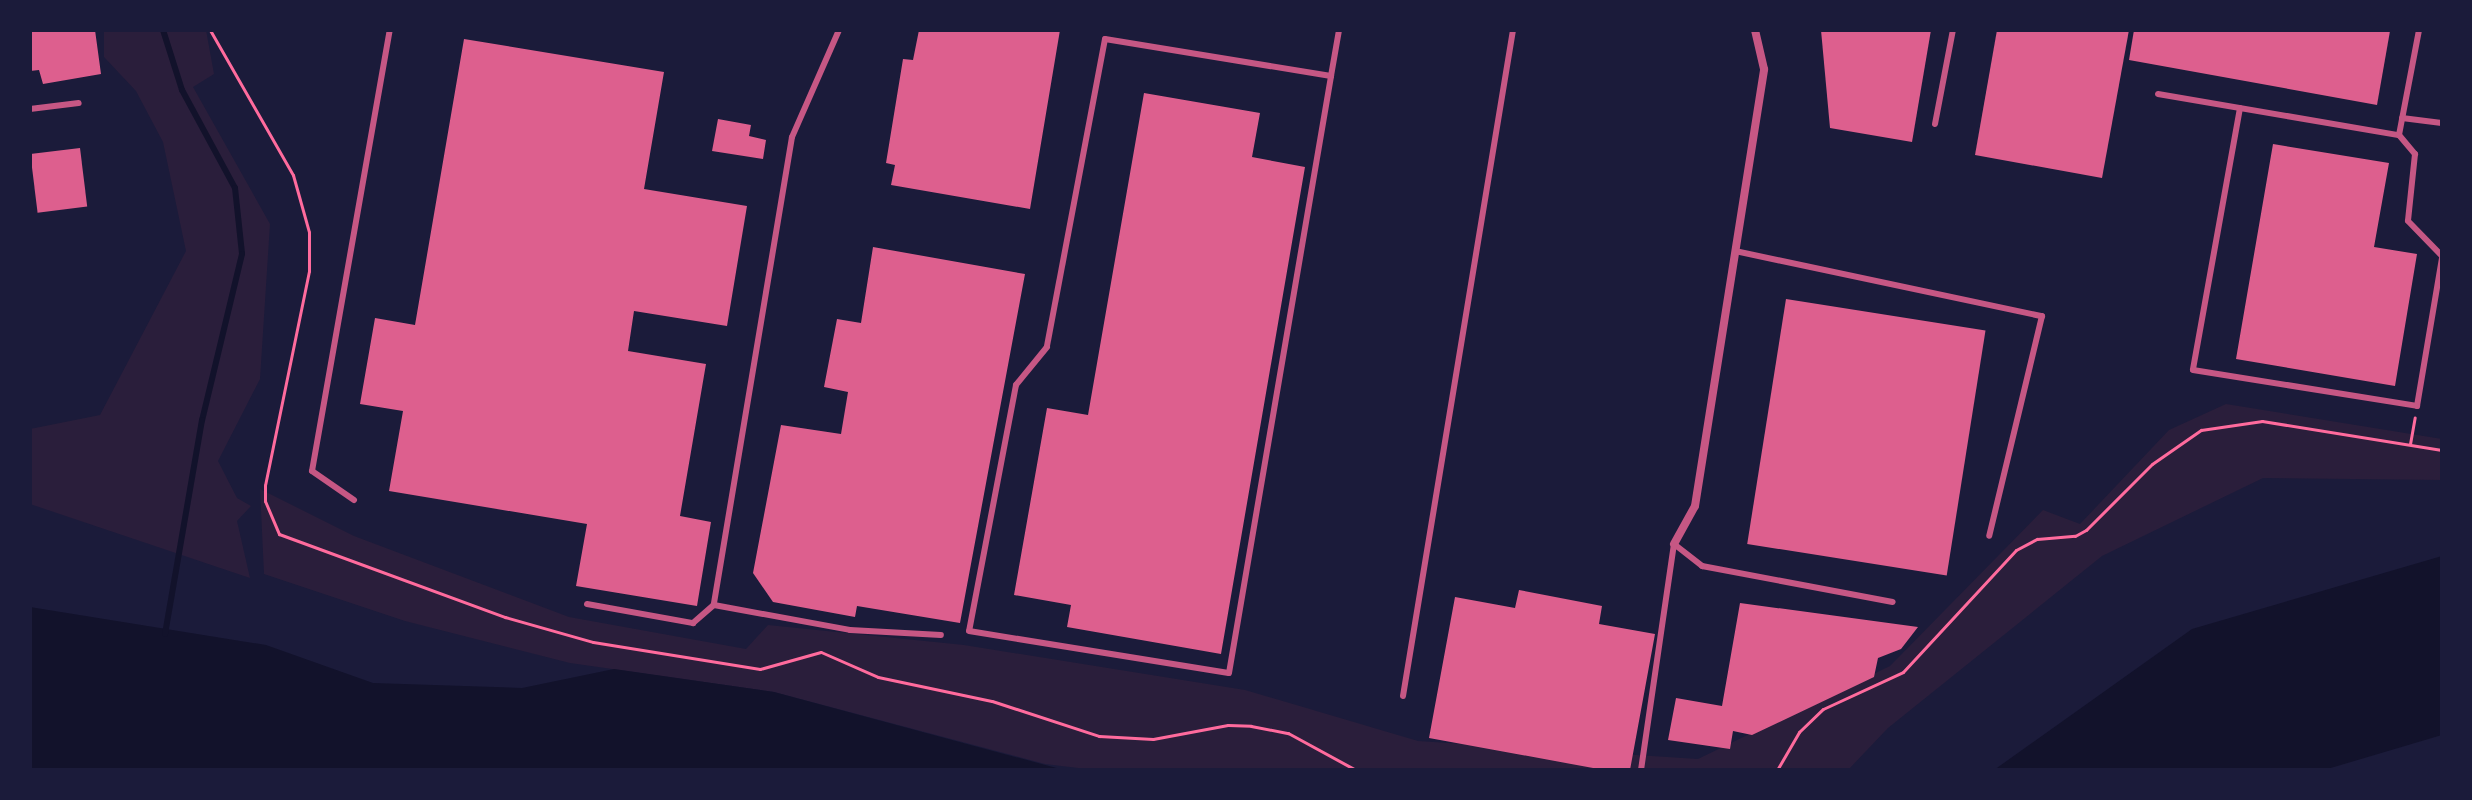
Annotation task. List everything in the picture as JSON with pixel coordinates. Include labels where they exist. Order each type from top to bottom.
[{"type":"street","points":[[1674,544],[1695,506],[1764,69],[1755,30]]},
{"type":"lane","points":[[354,500],[312,471],[390,30]]},
{"type":"lane","points":[[587,604],[693,623],[714,605],[792,137],[839,30]]},
{"type":"lane","points":[[1331,76],[1105,39],[1047,347],[1016,385],[969,631],[1229,673],[1339,30]]},
{"type":"lane","points":[[1403,696],[1513,30]]},
{"type":"lane","points":[[1935,124],[1953,30]]},
{"type":"lane","points":[[2399,135],[2419,30]]},
{"type":"lane","points":[[2158,94],[2399,135],[2415,154],[2408,221],[2442,257],[2417,406],[2193,370],[2240,108]]},
{"type":"lane","points":[[30,109],[79,103]]},
{"type":"lane","points":[[2402,118],[2442,123]]},
{"type":"lane","points":[[1735,251],[2042,316],[1989,536]]},
{"type":"lane","points":[[1641,770],[1674,544],[1702,566],[1893,602]]},
{"type":"lane","points":[[714,605],[850,630],[941,635]]},
{"type":"path","points":[[210,30],[303,199],[309,271],[265,485],[270,518],[279,534],[294,543],[505,617],[593,642],[760,669],[821,652],[878,677],[992,701],[1099,736],[1153,739],[1228,725],[1251,726],[1288,733],[1356,770]]},
{"type":"path","points":[[2410,444],[2417,406]]},
{"type":"path","points":[[1777,770],[1799,732],[1823,709],[1903,672],[2016,550],[2037,539],[2075,536],[2086,530],[2152,464],[2201,430],[2262,421],[2442,450]]},
{"type":"shaded area","points":[[104,30],[206,30],[214,74],[193,87],[270,224],[260,379],[218,461],[237,498],[251,506],[237,521],[250,578],[30,504],[30,429],[100,415],[186,251],[163,142],[136,91],[104,57]]},
{"type":"shaded area","points":[[2226,404],[2442,439],[2442,480],[2263,478],[2102,556],[1888,728],[1848,770],[1095,770],[1045,764],[774,692],[570,663],[405,621],[264,574],[260,489],[354,536],[569,617],[746,649],[768,625],[964,645],[1245,690],[1418,741],[1698,759],[1890,666],[2043,510],[2080,524],[2169,430]]},
{"type":"shaded area","points":[[2442,556],[2442,735],[2324,770],[1994,770],[2192,629]]},
{"type":"shaded area","points":[[30,607],[266,645],[373,683],[522,688],[614,669],[774,692],[1064,770],[30,770]]},
{"type":"building","points":[[30,30],[95,30],[101,74],[43,84],[39,70],[30,71]]},
{"type":"building","points":[[919,30],[1060,30],[1030,209],[891,185],[895,165],[886,163],[903,59],[913,60]]},
{"type":"building","points":[[1821,30],[1931,30],[1912,142],[1830,128]]},
{"type":"building","points":[[1997,30],[2129,30],[2102,178],[1975,155]]},
{"type":"building","points":[[2134,30],[2390,31],[2377,105],[2129,60]]},
{"type":"building","points":[[464,39],[664,72],[644,189],[747,206],[727,326],[634,311],[628,351],[706,364],[680,516],[711,522],[697,606],[576,586],[587,524],[389,491],[403,411],[360,404],[375,318],[415,325]]},
{"type":"building","points":[[1144,93],[1260,113],[1252,157],[1305,167],[1221,654],[1067,627],[1071,605],[1014,595],[1047,408],[1088,415]]},
{"type":"building","points":[[718,119],[751,125],[749,136],[766,140],[763,159],[712,151]]},
{"type":"building","points":[[2273,144],[2389,163],[2374,247],[2417,254],[2395,386],[2236,359]]},
{"type":"building","points":[[80,148],[87,207],[38,213],[30,154]]},
{"type":"building","points":[[873,247],[1025,274],[960,623],[857,606],[855,617],[773,602],[753,573],[781,425],[841,434],[848,392],[824,387],[837,319],[861,323]]},
{"type":"building","points":[[1786,299],[1986,331],[1947,576],[1747,544]]},
{"type":"building","points":[[1519,590],[1602,606],[1599,624],[1655,634],[1630,770],[1604,770],[1429,738],[1455,597],[1515,608]]},
{"type":"building","points":[[1740,603],[1918,627],[1901,649],[1878,658],[1874,677],[1752,735],[1733,731],[1730,749],[1668,740],[1676,698],[1722,706]]},
{"type":"waterway","points":[[163,30],[182,90],[235,188],[242,254],[202,420],[165,634]]}]
